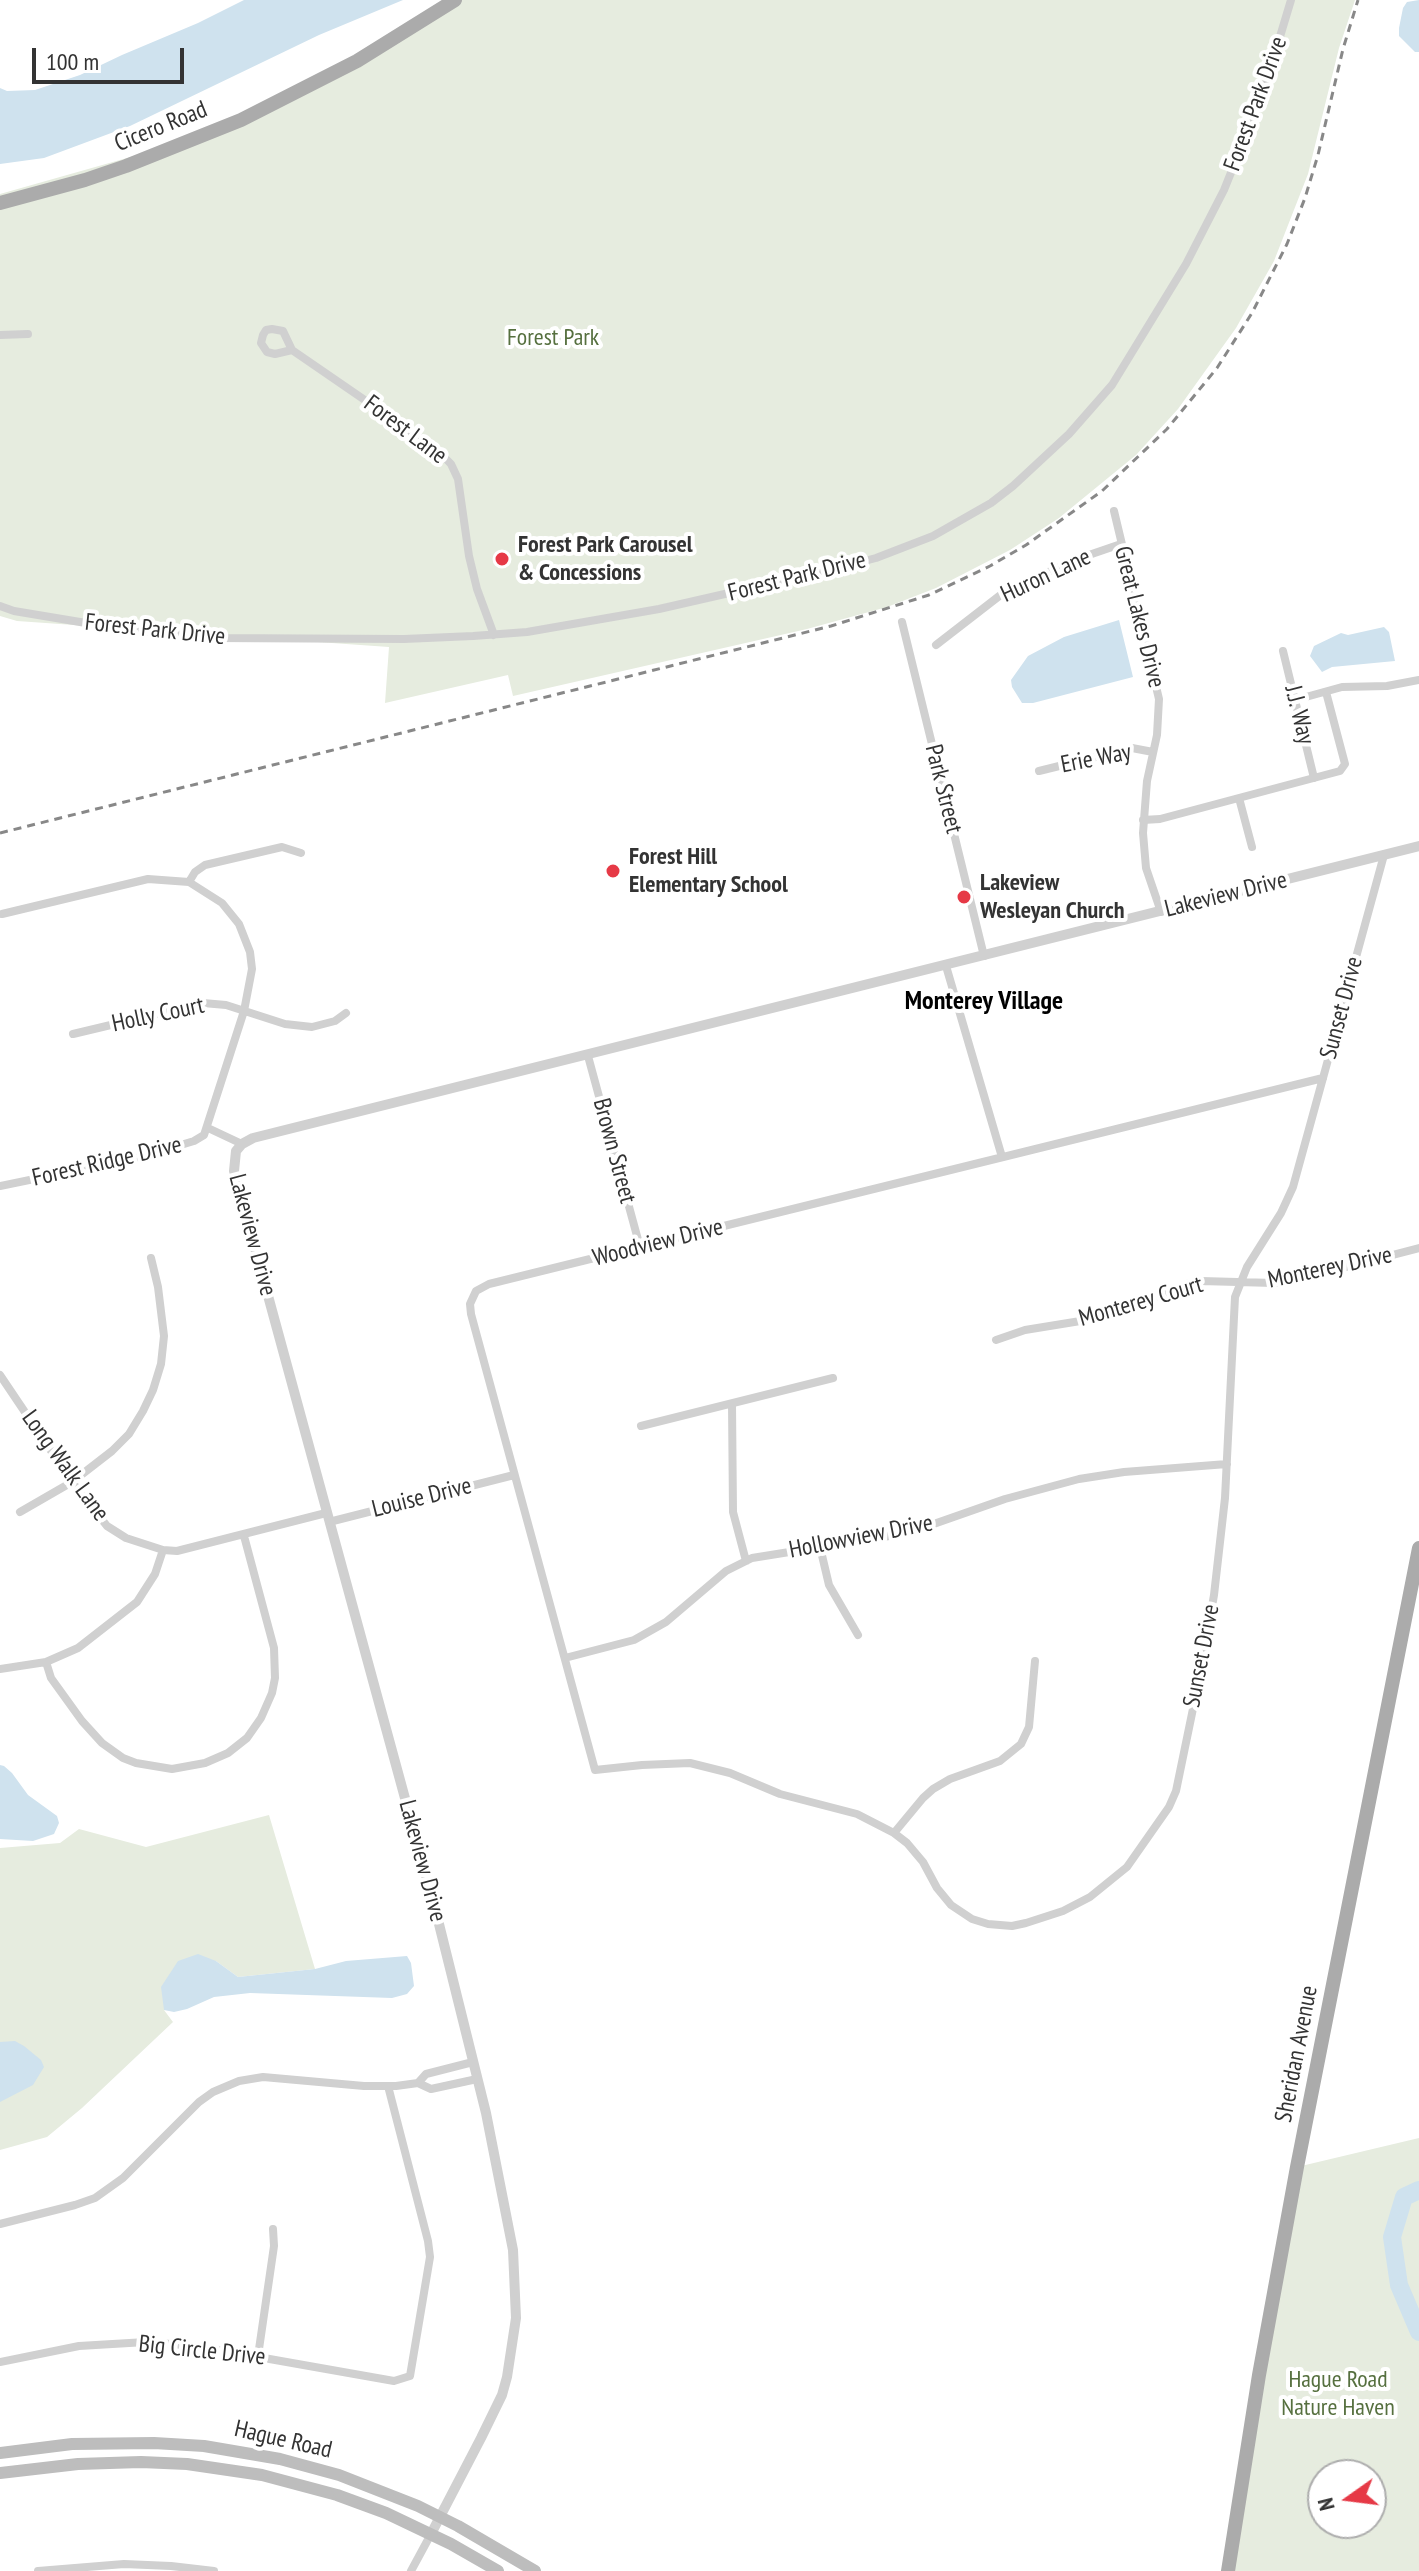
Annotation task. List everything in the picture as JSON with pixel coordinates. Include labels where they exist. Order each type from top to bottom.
[{"type":"main road","name":"Cicero Road","points":[[0,203],[113,170],[241,120],[357,61],[455,0]]},
{"type":"main road","name":"Sheridan Avenue","points":[[1228,2571],[1259,2375],[1297,2167],[1419,1548]]},
{"type":"main road","name":"Hague Road","points":[[0,2453],[60,2445],[125,2442],[178,2444],[280,2459],[339,2475],[392,2495],[441,2517],[535,2571]]},
{"type":"main road","name":"Hague Road","points":[[0,2473],[130,2462],[187,2464],[241,2471],[337,2495],[386,2513],[498,2571]]},
{"type":"street","name":"Forest Park Drive","points":[[0,606],[128,630],[211,638],[404,639],[494,635],[659,609],[876,558],[933,536],[1013,486],[1069,434],[1112,385],[1186,264],[1224,190],[1251,127],[1291,0]]},
{"type":"street","points":[[0,335],[28,334]]},
{"type":"street","name":"Forest Lane","points":[[292,350],[436,449],[451,464],[458,479],[469,556],[494,635]]},
{"type":"street","name":"Great Lakes Drive","points":[[1114,511],[1159,699],[1157,735],[1143,820],[1143,851],[1161,912]]},
{"type":"street","name":"Huron Lane","points":[[936,645],[1007,590],[1121,544]]},
{"type":"street","name":"Park Street","points":[[902,622],[984,956]]},
{"type":"street","name":"J.J. Way","points":[[1283,651],[1314,778],[1344,768],[1345,764],[1326,692]]},
{"type":"street","points":[[1295,700],[1355,685],[1387,686],[1419,680]]},
{"type":"street","name":"Erie Way","points":[[1039,771],[1132,748],[1153,752]]},
{"type":"street","points":[[1143,820],[1160,819],[1314,778]]},
{"type":"street","points":[[1239,798],[1252,847]]},
{"type":"street","name":"Lakeview Drive","points":[[411,2571],[502,2395],[515,2328],[516,2283],[508,2218],[436,1912],[234,1171],[236,1151],[253,1138],[1419,846]]},
{"type":"street","points":[[189,882],[195,872],[205,865],[282,847],[301,853]]},
{"type":"street","name":"Sunset Drive","points":[[595,1770],[690,1763],[709,1767],[780,1794],[857,1814],[894,1833],[915,1852],[951,1905],[972,1919],[999,1925],[1026,1923],[1063,1911],[1090,1897],[1127,1867],[1169,1807],[1180,1776],[1214,1595],[1227,1464],[1235,1297],[1240,1282],[1293,1187],[1384,855]]},
{"type":"street","points":[[2,914],[148,879],[189,882],[222,903],[244,934],[252,969],[244,1011],[208,1128]]},
{"type":"street","points":[[946,966],[1002,1157]]},
{"type":"street","name":"Holly Court","points":[[73,1034],[203,1003],[226,1005],[285,1024],[312,1027],[335,1021],[346,1013]]},
{"type":"street","name":"Brown Street","points":[[588,1056],[640,1247]]},
{"type":"street","name":"Woodview Drive","points":[[595,1770],[471,1314],[472,1297],[476,1291],[489,1284],[1323,1078]]},
{"type":"street","name":"Lakeview Drive","points":[[208,1128],[242,1144]]},
{"type":"street","name":"Forest Ridge Drive","points":[[0,1186],[141,1157],[201,1138],[208,1128]]},
{"type":"street","name":"Monterey Drive","points":[[1240,1282],[1274,1283],[1308,1277],[1419,1248]]},
{"type":"street","points":[[20,1512],[72,1482],[112,1451],[129,1434],[153,1390],[161,1364],[164,1336],[151,1258]]},
{"type":"street","name":"Monterey Court","points":[[996,1340],[1025,1330],[1121,1312],[1187,1284],[1216,1280],[1240,1282]]},
{"type":"street","name":"Long Walk Lane","points":[[0,1375],[72,1482],[113,1531],[126,1538],[163,1550],[191,1549],[328,1517]]},
{"type":"street","points":[[641,1426],[833,1378]]},
{"type":"street","points":[[732,1404],[733,1512],[746,1561]]},
{"type":"street","name":"Hollowview Drive","points":[[565,1658],[634,1640],[666,1622],[716,1578],[746,1561],[908,1533],[1005,1499],[1079,1479],[1124,1472],[1227,1464]]},
{"type":"street","name":"Louise Drive","points":[[328,1517],[514,1475]]},
{"type":"street","points":[[46,1662],[51,1678],[82,1721],[102,1743],[123,1758],[172,1769],[194,1766],[228,1753],[247,1738],[261,1718],[275,1678],[274,1648],[244,1536]]},
{"type":"street","points":[[820,1547],[829,1585],[858,1635]]},
{"type":"street","points":[[0,1669],[46,1662],[78,1648],[137,1602],[155,1574],[163,1550]]},
{"type":"street","points":[[894,1833],[933,1789],[950,1779],[1000,1761],[1021,1744],[1029,1727],[1035,1661]]},
{"type":"street","points":[[418,2083],[426,2074],[473,2062]]},
{"type":"street","points":[[0,2224],[95,2198],[123,2178],[199,2102],[224,2086],[263,2077],[342,2085],[418,2083],[431,2089],[477,2079]]},
{"type":"street","name":"Big Circle Drive","points":[[0,2362],[51,2351],[114,2343],[196,2346],[394,2381],[410,2376],[430,2257],[388,2086]]},
{"type":"street","points":[[258,2356],[274,2246],[273,2229]]},
{"type":"street","points":[[38,2571],[124,2564],[214,2571]]},
{"type":"green space","name":"Forest Park","points":[[453,0],[1355,0],[1339,48],[1308,174],[1274,261],[1236,328],[1178,409],[1136,455],[1059,518],[1010,550],[936,588],[887,607],[807,629],[513,696],[508,675],[385,703],[389,647],[17,621],[0,616],[0,194],[194,139],[356,61]]},
{"type":"green space","points":[[269,1815],[315,1969],[238,1977],[216,1961],[164,2010],[173,2022],[82,2108],[47,2137],[0,2150],[0,1848],[60,1843],[79,1829],[146,1847]]},
{"type":"green space","name":"Hague Road Nature Haven","points":[[1419,2138],[1419,2571],[1228,2571],[1297,2167]]},
{"type":"water","points":[[244,0],[403,0],[319,35],[130,126],[44,158],[0,164],[0,88],[7,91],[35,90],[80,75]]},
{"type":"water","points":[[1419,0],[1419,52],[1415,52],[1399,36],[1399,28],[1407,2]]},
{"type":"water","points":[[1119,620],[1133,677],[1033,703],[1022,703],[1011,680],[1028,656],[1064,637]]},
{"type":"water","points":[[1384,627],[1389,632],[1395,661],[1332,667],[1322,672],[1310,656],[1314,646],[1341,633],[1348,635]]},
{"type":"water","points":[[0,1765],[12,1773],[28,1795],[57,1816],[59,1823],[54,1834],[33,1841],[0,1839]]},
{"type":"water","points":[[198,1954],[216,1961],[238,1977],[315,1969],[346,1961],[407,1956],[414,1986],[407,1994],[392,1998],[250,1993],[214,1997],[174,2012],[164,2010],[161,1987],[178,1961]]},
{"type":"water","points":[[15,2041],[41,2060],[44,2067],[33,2085],[0,2102],[0,2042]]},
{"type":"waterway","points":[[1419,2190],[1404,2197],[1392,2237],[1399,2285],[1419,2332]]},
{"type":"railway","points":[[0,833],[831,626],[929,595],[1026,545],[1102,491],[1167,429],[1217,368],[1252,313],[1287,244],[1305,198],[1358,0]]},
{"type":"place","name":"Forest Park Carousel & Concessions","points":[[502,559]]},
{"type":"place","name":"Forest Hill Elementary School","points":[[613,871]]},
{"type":"place","name":"Lakeview Wesleyan Church","points":[[964,897]]},
{"type":"district","name":"Monterey Village","points":[[984,1002]]}]
